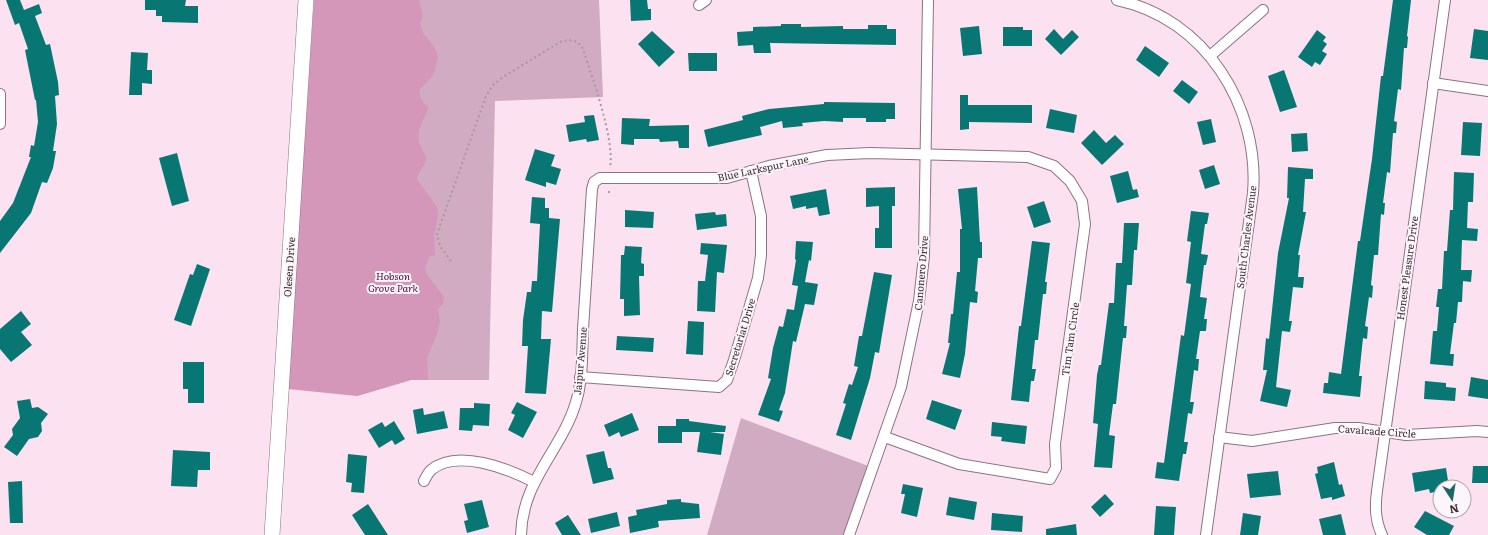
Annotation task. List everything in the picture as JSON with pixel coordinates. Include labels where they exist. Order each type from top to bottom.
[{"type":"street","name":"Olesen Drive","points":[[272,535],[306,0]]},
{"type":"street","name":"Canonero Drive","points":[[849,535],[884,437],[908,360],[920,301],[924,256],[928,0]]},
{"type":"street","name":"South Charles Avenue","points":[[1117,0],[1148,11],[1172,24],[1198,44],[1210,56],[1228,82],[1242,111],[1250,140],[1254,182],[1206,535]]},
{"type":"street","name":"Honest Pleasure Drive","points":[[1382,535],[1378,528],[1375,510],[1445,0]]},
{"type":"street","points":[[1210,56],[1263,10]]},
{"type":"street","points":[[1433,83],[1488,91]]},
{"type":"street","points":[[0,94],[0,124]]},
{"type":"street","name":"Blue Larkspur Lane","points":[[600,178],[716,179],[727,178],[799,159],[827,155],[926,154]]},
{"type":"street","name":"Tim Tam Circle","points":[[884,437],[959,464],[978,468],[1050,479],[1056,468],[1056,444],[1084,234],[1085,215],[1079,194],[1066,175],[1054,166],[1039,159],[1009,155],[926,154]]},
{"type":"street","name":"Secretariat Drive","points":[[580,377],[719,387],[724,384],[734,360],[758,278],[761,255],[761,216],[751,171]]},
{"type":"street","name":"Jaipur Avenue","points":[[521,535],[523,512],[534,482],[568,424],[576,402],[580,377],[592,189],[594,182],[600,178]]},
{"type":"street","name":"Cavalcade Circle","points":[[1219,437],[1252,441],[1335,428],[1358,428],[1406,434],[1477,430],[1488,432]]},
{"type":"street","points":[[424,480],[431,470],[441,465],[453,462],[468,461],[507,469],[534,482]]},
{"type":"path","points":[[451,261],[440,246],[437,234],[486,96],[493,85],[503,77],[562,41],[573,40],[581,45],[584,52],[608,134],[612,159]]},
{"type":"green space","name":"Hobson Grove Park","points":[[314,0],[599,0],[603,97],[495,101],[489,380],[411,380],[357,396]]},
{"type":"green space","points":[[314,0],[419,0],[423,15],[420,23],[423,33],[433,45],[438,55],[434,74],[419,90],[421,99],[428,108],[418,137],[426,159],[417,179],[437,207],[438,215],[434,236],[435,255],[430,256],[425,267],[426,273],[444,297],[443,304],[438,309],[440,321],[437,334],[427,358],[428,380],[411,380],[357,396],[288,389]]},
{"type":"green space","points":[[741,418],[871,467],[846,535],[707,535]]},
{"type":"building","points":[[6,0],[20,0],[24,10],[39,4],[42,13],[35,16],[46,45],[50,44],[58,82],[59,95],[55,96],[57,124],[53,151],[56,151],[53,168],[47,183],[42,182],[31,213],[0,253],[0,221],[13,203],[31,157],[29,157],[31,145],[34,146],[38,122],[36,100],[25,50],[28,49],[19,23],[15,25]]},
{"type":"building","points":[[145,0],[186,0],[185,6],[198,6],[198,23],[162,22],[162,16],[156,16],[156,10],[145,10]]},
{"type":"building","points":[[630,0],[647,0],[648,9],[651,9],[651,20],[631,21]]},
{"type":"building","points":[[1393,0],[1411,0],[1408,37],[1407,48],[1404,48],[1401,90],[1398,89],[1394,121],[1397,122],[1396,133],[1393,133],[1390,173],[1387,172],[1383,203],[1385,203],[1384,215],[1381,214],[1378,255],[1374,255],[1371,285],[1373,286],[1372,298],[1369,297],[1365,326],[1368,327],[1367,339],[1363,338],[1359,376],[1362,376],[1360,397],[1323,393],[1324,383],[1328,383],[1329,372],[1341,374],[1358,241],[1360,241],[1372,159],[1381,76],[1383,76]]},
{"type":"building","points":[[781,24],[801,24],[801,27],[843,26],[843,29],[868,29],[868,25],[887,25],[887,29],[896,29],[896,45],[770,43],[771,53],[754,53],[753,45],[738,46],[737,32],[753,31],[753,27],[781,26]]},
{"type":"building","points":[[979,26],[982,54],[963,56],[960,28]]},
{"type":"building","points":[[1003,27],[1023,27],[1023,30],[1032,30],[1032,46],[1003,46]]},
{"type":"building","points":[[1054,29],[1063,39],[1072,30],[1079,37],[1061,55],[1045,39]]},
{"type":"building","points":[[1474,29],[1488,31],[1488,60],[1470,58]]},
{"type":"building","points":[[1317,30],[1326,37],[1323,41],[1327,44],[1322,51],[1327,54],[1320,65],[1315,62],[1312,67],[1298,57]]},
{"type":"building","points":[[652,31],[675,52],[659,67],[638,44]]},
{"type":"building","points":[[1145,46],[1169,63],[1159,77],[1136,60]]},
{"type":"building","points":[[131,52],[148,53],[147,70],[152,70],[152,84],[142,83],[142,95],[129,95]]},
{"type":"building","points":[[688,53],[717,53],[717,71],[689,71]]},
{"type":"building","points":[[1284,70],[1297,107],[1280,112],[1268,76]]},
{"type":"building","points":[[1182,80],[1198,92],[1189,104],[1173,91]]},
{"type":"building","points":[[960,95],[968,95],[968,105],[1032,105],[1032,123],[969,122],[969,129],[960,130]]},
{"type":"building","points":[[824,102],[895,103],[895,119],[886,119],[886,122],[866,122],[866,118],[843,118],[843,122],[824,121],[802,123],[803,126],[783,128],[782,121],[760,127],[762,135],[708,147],[704,130],[743,120],[742,116],[769,109],[824,104]]},
{"type":"building","points":[[1050,109],[1077,115],[1074,133],[1046,128]]},
{"type":"building","points":[[594,115],[599,140],[587,142],[586,139],[569,142],[566,125],[585,122],[584,116]]},
{"type":"building","points":[[622,118],[650,119],[649,126],[689,125],[689,148],[679,148],[678,141],[660,142],[659,139],[634,139],[634,145],[621,144]]},
{"type":"building","points":[[1211,119],[1216,142],[1203,145],[1197,122]]},
{"type":"building","points":[[1463,122],[1482,123],[1480,156],[1461,155]]},
{"type":"building","points":[[1094,130],[1106,143],[1115,135],[1124,144],[1102,165],[1081,143]]},
{"type":"building","points":[[1307,133],[1308,151],[1292,152],[1291,134]]},
{"type":"building","points":[[535,149],[555,155],[551,166],[561,169],[556,185],[546,182],[546,187],[525,180]]},
{"type":"building","points":[[177,153],[189,201],[172,206],[159,158]]},
{"type":"building","points":[[1214,165],[1220,184],[1205,189],[1199,170]]},
{"type":"building","points":[[1288,167],[1313,169],[1313,179],[1305,179],[1303,212],[1306,212],[1298,255],[1300,255],[1298,277],[1304,277],[1303,288],[1293,287],[1289,321],[1292,321],[1290,332],[1282,331],[1276,387],[1291,390],[1287,407],[1260,401],[1267,370],[1263,370],[1266,338],[1269,339],[1278,253],[1289,198],[1287,198]]},
{"type":"building","points":[[1128,171],[1133,190],[1137,189],[1139,197],[1117,203],[1110,176]]},
{"type":"building","points":[[1454,172],[1474,173],[1473,202],[1468,202],[1467,228],[1478,229],[1477,241],[1462,240],[1461,270],[1472,270],[1471,282],[1463,281],[1462,302],[1458,302],[1456,323],[1454,323],[1450,354],[1454,354],[1453,366],[1430,364],[1433,331],[1437,331],[1439,307],[1436,307],[1438,289],[1442,289],[1444,251],[1447,251],[1450,210],[1453,210]]},
{"type":"building","points":[[895,187],[895,206],[892,206],[892,248],[875,248],[875,228],[879,228],[879,206],[866,207],[866,188]]},
{"type":"building","points":[[977,187],[982,258],[978,258],[975,291],[978,292],[977,303],[970,302],[965,354],[960,378],[942,374],[950,343],[948,343],[951,314],[953,314],[957,272],[960,272],[960,229],[962,229],[958,189]]},
{"type":"building","points":[[826,189],[830,214],[819,216],[817,207],[806,209],[806,206],[793,209],[790,196]]},
{"type":"building","points":[[532,197],[545,198],[545,208],[549,208],[549,218],[560,219],[552,312],[542,311],[541,339],[551,339],[546,394],[525,393],[528,346],[522,346],[523,320],[527,292],[531,292],[532,281],[537,281],[540,224],[530,223]]},
{"type":"building","points":[[1044,201],[1051,222],[1034,228],[1027,207]]},
{"type":"building","points":[[625,210],[654,212],[653,228],[625,227]]},
{"type":"building","points":[[1191,211],[1209,213],[1207,224],[1205,224],[1201,254],[1208,255],[1206,265],[1204,265],[1200,297],[1207,298],[1204,319],[1207,319],[1206,331],[1200,331],[1196,359],[1199,359],[1198,371],[1194,370],[1190,402],[1194,402],[1192,414],[1188,413],[1184,442],[1188,442],[1186,454],[1183,454],[1179,481],[1155,478],[1157,462],[1164,463],[1181,335],[1184,336],[1191,284],[1186,283],[1191,242],[1187,241]]},
{"type":"building","points":[[715,212],[716,215],[726,214],[727,226],[697,230],[695,214]]},
{"type":"building","points":[[1124,223],[1139,223],[1137,250],[1134,250],[1132,285],[1127,285],[1124,326],[1127,326],[1126,338],[1123,338],[1116,404],[1113,404],[1109,435],[1115,436],[1112,468],[1094,467],[1098,424],[1093,423],[1097,375],[1099,365],[1101,365],[1109,303],[1114,303],[1116,263],[1122,263]]},
{"type":"building","points":[[796,241],[813,242],[811,261],[809,260],[805,282],[818,284],[814,305],[805,304],[796,342],[793,341],[785,393],[779,410],[783,411],[779,422],[758,415],[771,379],[768,378],[773,348],[779,326],[783,327],[787,309],[794,310],[798,286],[792,285],[796,260]]},
{"type":"building","points":[[1032,241],[1050,243],[1045,282],[1047,282],[1046,294],[1043,294],[1038,340],[1035,340],[1032,369],[1036,369],[1034,381],[1031,381],[1029,402],[1011,400],[1019,326],[1021,326]]},
{"type":"building","points":[[701,243],[727,245],[724,273],[717,272],[715,312],[697,311],[698,281],[705,281],[708,255],[700,254]]},
{"type":"building","points":[[625,246],[642,247],[641,263],[644,264],[644,276],[639,276],[640,315],[624,316],[624,299],[620,299],[621,255],[624,255]]},
{"type":"building","points":[[197,264],[210,269],[191,326],[174,320],[190,274],[193,275]]},
{"type":"building","points":[[874,272],[892,275],[879,353],[875,352],[870,378],[851,440],[836,435],[846,404],[843,403],[849,384],[852,385],[858,367],[854,366],[859,336],[862,336]]},
{"type":"building","points":[[21,311],[31,324],[21,332],[32,345],[11,362],[0,349],[0,329]]},
{"type":"building","points":[[688,321],[704,322],[703,355],[686,354]]},
{"type":"building","points":[[617,336],[654,338],[653,352],[616,350]]},
{"type":"building","points":[[183,362],[204,362],[204,403],[188,403],[188,389],[183,389]]},
{"type":"building","points":[[1471,377],[1488,380],[1488,399],[1468,396]]},
{"type":"building","points":[[1425,381],[1446,383],[1446,387],[1456,388],[1455,401],[1424,399]]},
{"type":"building","points":[[30,399],[32,408],[38,407],[48,414],[41,423],[42,431],[38,437],[29,439],[17,456],[4,447],[13,435],[12,429],[20,418],[17,401]]},
{"type":"building","points":[[932,400],[962,410],[955,430],[926,419]]},
{"type":"building","points":[[517,402],[537,412],[523,438],[508,430],[515,415],[511,413]]},
{"type":"building","points":[[474,403],[490,404],[489,426],[473,425],[472,431],[459,430],[460,408],[474,408]]},
{"type":"building","points":[[423,408],[424,415],[444,411],[448,428],[417,434],[413,410]]},
{"type":"building","points":[[632,413],[639,430],[621,437],[619,432],[609,437],[604,425]]},
{"type":"building","points":[[676,419],[689,419],[689,421],[726,426],[725,432],[710,432],[724,434],[721,455],[697,452],[700,432],[682,432],[682,443],[658,443],[658,426],[676,426]]},
{"type":"building","points":[[394,421],[405,439],[395,445],[392,440],[379,448],[368,430],[382,422],[385,427]]},
{"type":"building","points":[[992,422],[1027,426],[1025,444],[1001,441],[1002,437],[991,436]]},
{"type":"building","points":[[173,450],[210,452],[210,470],[198,470],[197,487],[171,486]]},
{"type":"building","points":[[604,451],[608,468],[611,468],[614,479],[593,484],[586,455]]},
{"type":"building","points":[[348,454],[367,456],[364,493],[351,492],[352,483],[346,482]]},
{"type":"building","points":[[1334,462],[1339,485],[1342,484],[1345,496],[1332,500],[1332,497],[1321,499],[1315,474],[1318,473],[1317,467]]},
{"type":"building","points":[[1473,466],[1488,466],[1488,483],[1472,483]]},
{"type":"building","points":[[1446,468],[1448,479],[1432,479],[1432,493],[1430,493],[1429,489],[1415,492],[1412,473]]},
{"type":"building","points":[[1278,471],[1281,495],[1250,498],[1247,474]]},
{"type":"building","points":[[22,481],[23,523],[10,523],[8,482]]},
{"type":"building","points":[[903,484],[923,488],[917,517],[901,513],[905,494],[901,494]]},
{"type":"building","points":[[1105,494],[1114,504],[1100,517],[1091,507]]},
{"type":"building","points":[[949,497],[977,502],[974,520],[946,515]]},
{"type":"building","points":[[681,499],[681,502],[699,504],[700,518],[658,521],[659,527],[630,533],[628,517],[637,515],[636,510],[667,504],[667,500]]},
{"type":"building","points":[[482,500],[489,527],[467,533],[464,521],[468,520],[464,504]]},
{"type":"building","points":[[368,504],[388,535],[365,535],[352,515]]},
{"type":"building","points":[[1156,506],[1176,507],[1174,535],[1154,535]]},
{"type":"building","points":[[1425,511],[1432,515],[1432,519],[1440,519],[1454,526],[1449,535],[1427,535],[1414,527]]},
{"type":"building","points":[[617,512],[620,526],[591,533],[588,519]]},
{"type":"building","points":[[992,513],[1023,516],[1022,532],[991,530]]},
{"type":"building","points":[[1243,513],[1261,516],[1258,535],[1240,535]]},
{"type":"building","points":[[1341,514],[1346,535],[1323,535],[1319,519]]},
{"type":"building","points":[[568,515],[581,535],[562,535],[555,523]]},
{"type":"building","points":[[1076,524],[1077,535],[1046,535],[1046,529]]}]
